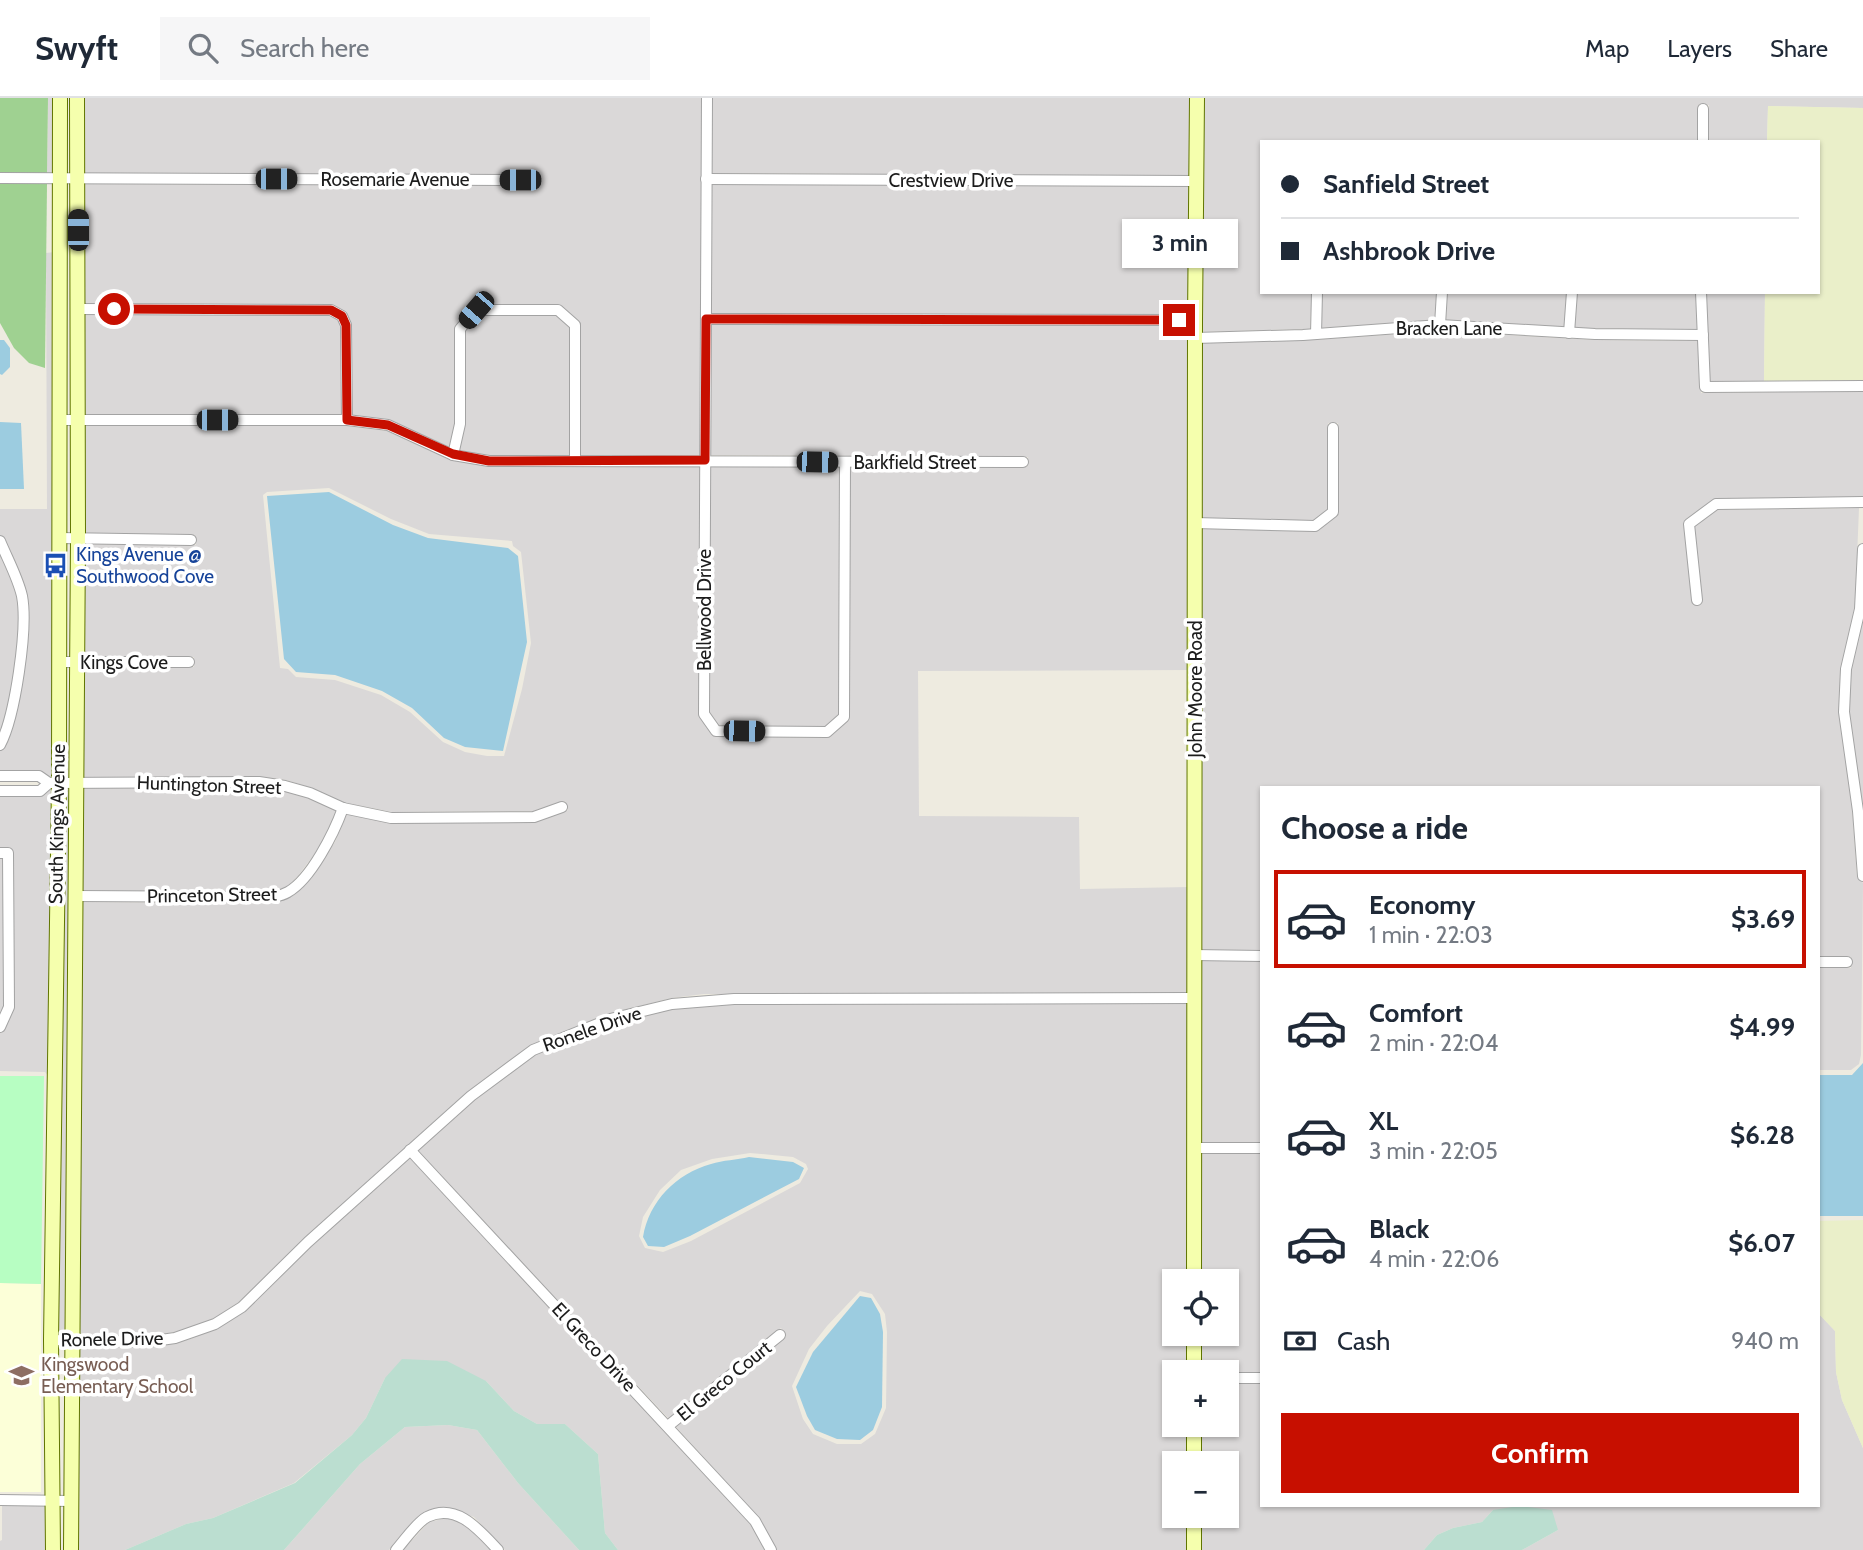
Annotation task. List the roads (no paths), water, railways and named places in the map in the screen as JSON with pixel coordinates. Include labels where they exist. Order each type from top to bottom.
[{"type":"main road","name":"South Kings Avenue","points":[[53,1550],[51,1340],[54,783],[59,538],[60,98]]},
{"type":"main road","name":"South Kings Avenue","points":[[71,1550],[78,538],[77,98]]},
{"type":"main road","name":"John Moore Road","points":[[1194,1269],[1197,98]]},
{"type":"main road","points":[[1194,1528],[1194,1550]]},
{"type":"street","name":"Bellwood Drive","points":[[707,98],[704,714],[716,731],[827,732],[844,717],[845,462]]},
{"type":"street","points":[[1703,110],[1703,140]]},
{"type":"street","name":"Rosemarie Avenue","points":[[0,178],[520,180]]},
{"type":"street","name":"Crestview Drive","points":[[706,179],[1196,181]]},
{"type":"street","points":[[1316,334],[1317,294]]},
{"type":"street","points":[[1440,325],[1442,294]]},
{"type":"street","points":[[1569,333],[1572,294]]},
{"type":"street","points":[[1701,294],[1705,387],[1863,386]]},
{"type":"street","points":[[78,309],[331,310],[342,316],[346,325],[347,420]]},
{"type":"street","points":[[453,454],[460,424],[460,329],[476,310],[558,310],[575,325],[575,461]]},
{"type":"street","points":[[706,319],[1195,320]]},
{"type":"street","name":"Bracken Lane","points":[[1195,338],[1316,334],[1440,325],[1569,333],[1703,335]]},
{"type":"street","name":"Barkfield Street","points":[[59,420],[347,420],[388,425],[453,454],[489,461],[1023,462]]},
{"type":"street","points":[[1195,523],[1315,526],[1333,512],[1333,428]]},
{"type":"street","points":[[1697,600],[1689,524],[1716,504],[1863,502]]},
{"type":"street","points":[[59,538],[191,540]]},
{"type":"street","points":[[0,541],[22,596],[23,649],[8,729],[0,745]]},
{"type":"street","points":[[1863,549],[1860,609],[1846,669],[1844,712],[1858,811],[1863,876]]},
{"type":"street","name":"Kings Cove","points":[[58,662],[189,662]]},
{"type":"street","points":[[0,776],[39,776],[54,783]]},
{"type":"street","name":"Huntington Street","points":[[54,783],[259,782],[310,793],[343,808],[370,815],[405,818],[534,817],[562,807]]},
{"type":"street","points":[[0,791],[40,791],[54,783]]},
{"type":"street","name":"Princeton Street","points":[[75,897],[281,895],[290,891],[301,880],[332,839],[343,808]]},
{"type":"street","points":[[0,853],[8,853],[9,993],[9,1007],[0,1027]]},
{"type":"street","points":[[1194,955],[1260,956]]},
{"type":"street","points":[[1820,962],[1847,962]]},
{"type":"street","name":"Ronele Drive","points":[[51,1340],[154,1341],[174,1338],[215,1324],[242,1307],[308,1242],[471,1096],[533,1050],[610,1019],[672,1004],[734,999],[1194,998]]},
{"type":"street","points":[[1194,1148],[1260,1148]]},
{"type":"street","name":"El Greco Drive","points":[[410,1150],[755,1521],[771,1550]]},
{"type":"street","name":"El Greco Court","points":[[668,1426],[780,1335]]},
{"type":"street","points":[[1239,1378],[1260,1378]]},
{"type":"street","points":[[0,1500],[71,1501]]},
{"type":"street","points":[[396,1550],[427,1517],[447,1512],[473,1522],[498,1550]]},
{"type":"water","points":[[0,340],[4,340],[10,348],[10,367],[2,375],[0,374]]},
{"type":"water","points":[[0,422],[21,423],[24,489],[0,489]]},
{"type":"water","points":[[329,492],[393,525],[428,538],[508,548],[518,556],[527,642],[503,751],[465,747],[444,738],[412,708],[382,691],[335,675],[296,672],[284,659],[267,496]]},
{"type":"water","points":[[1863,1063],[1863,1216],[1820,1216],[1820,1075],[1852,1075]]},
{"type":"water","points":[[749,1157],[793,1162],[804,1168],[799,1179],[690,1236],[664,1247],[648,1246],[643,1237],[651,1212],[676,1182],[711,1164]]},
{"type":"water","points":[[860,1296],[871,1298],[880,1314],[883,1332],[882,1407],[873,1430],[860,1440],[837,1439],[815,1430],[796,1387],[813,1352]]},
{"type":"place","name":"Kings Avenue @ Southwood Cove","points":[[56,565]]},
{"type":"place","name":"Kingswood Elementary School","points":[[21,1375]]}]
